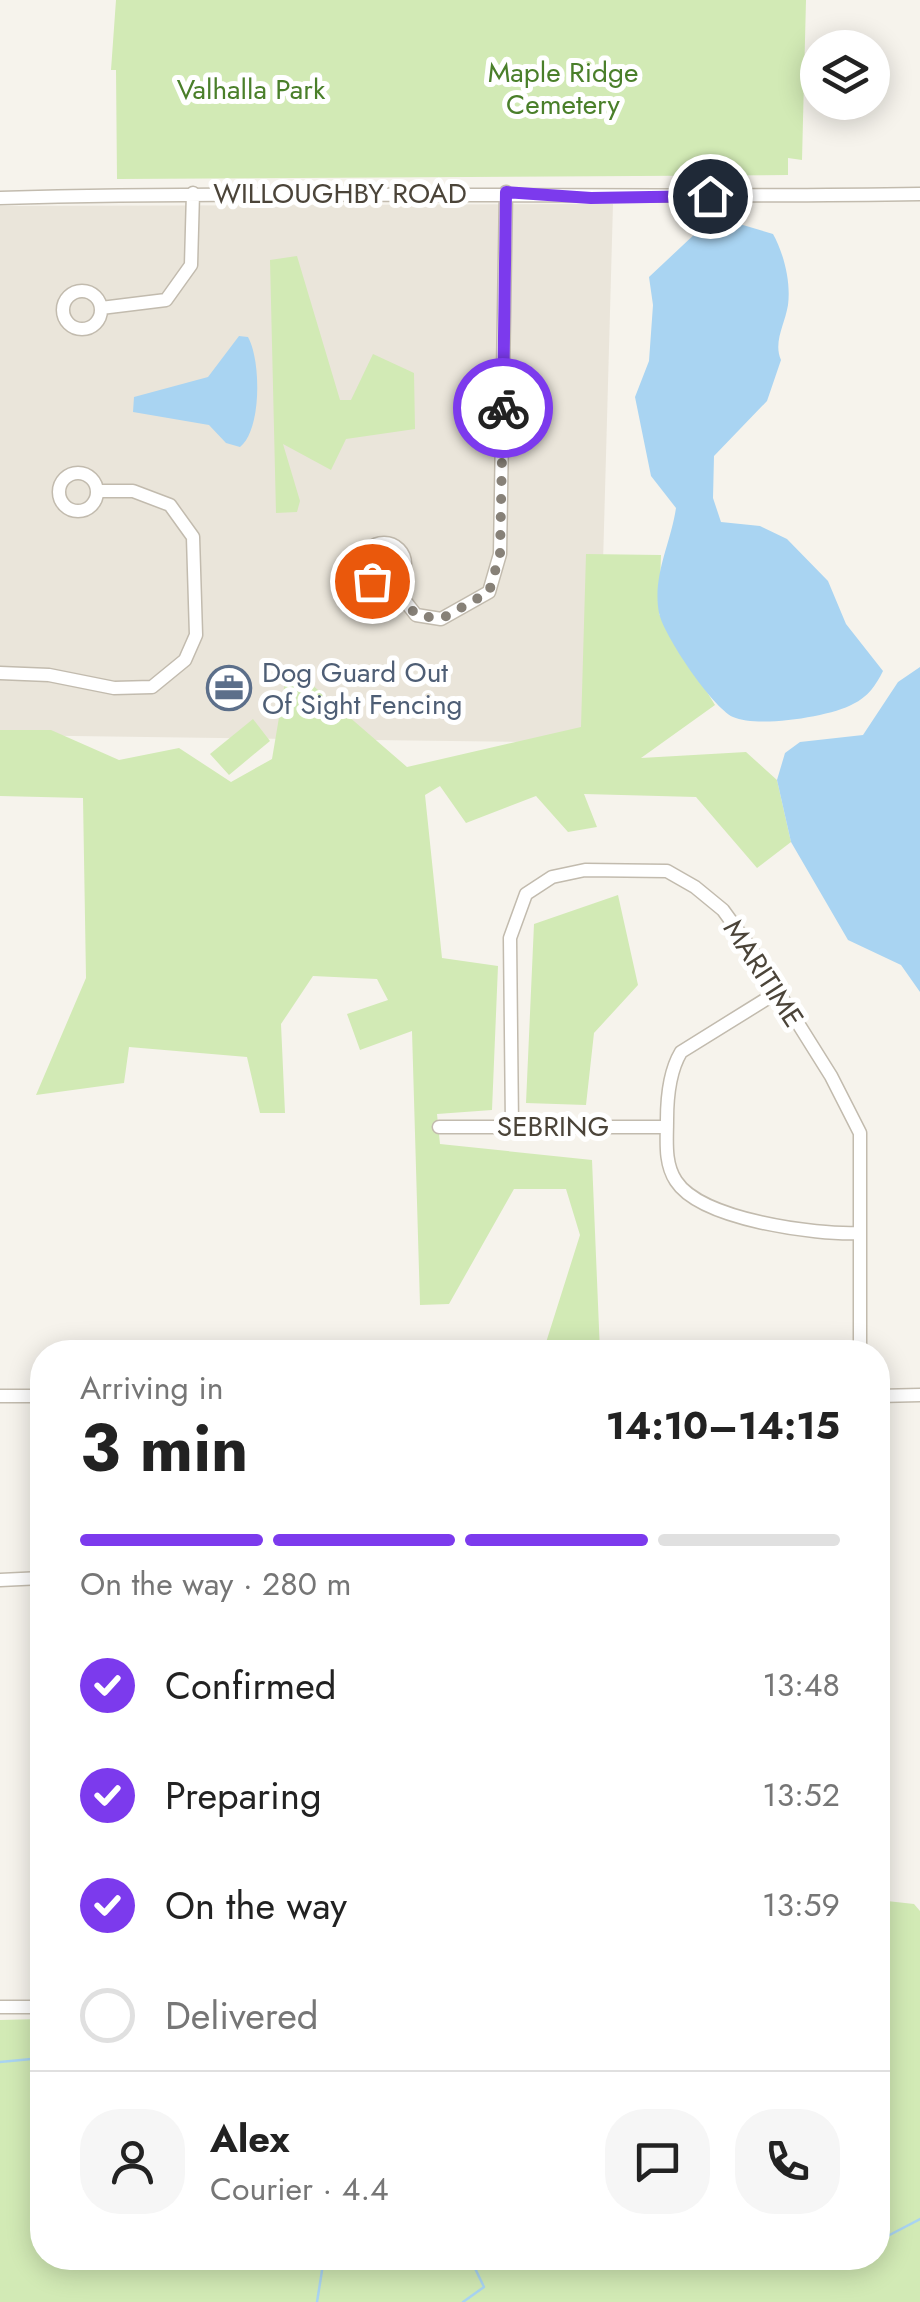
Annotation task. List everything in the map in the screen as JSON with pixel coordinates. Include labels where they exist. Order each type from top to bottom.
[{"type":"street","name":"WILLOUGHBY ROAD","points":[[0,198],[193,193],[506,192],[591,198],[920,194]]},
{"type":"street","points":[[391,584],[416,615],[441,619],[489,592],[500,554],[506,192]]},
{"type":"street","points":[[102,308],[166,300],[191,265],[193,193]]},
{"type":"street","points":[[0,673],[49,675],[114,688],[152,686],[185,660],[196,635],[193,537],[170,505],[133,490],[98,491]]},
{"type":"street","name":"MARITIME","points":[[512,1126],[510,938],[526,894],[552,877],[586,870],[667,871],[723,910],[831,1076],[860,1133],[860,1340]]},
{"type":"street","points":[[776,993],[681,1052],[670,1083],[666,1156],[676,1182],[699,1202],[792,1230],[859,1233]]},
{"type":"street","name":"SEBRING","points":[[439,1127],[666,1127]]},
{"type":"street","points":[[0,1396],[30,1396]]},
{"type":"street","points":[[890,1396],[920,1396]]},
{"type":"street","points":[[0,1580],[30,1579]]},
{"type":"street","points":[[0,2007],[30,2007]]},
{"type":"shaded area","points":[[613,204],[598,743],[0,735],[0,206]]},
{"type":"green space","points":[[116,0],[806,0],[805,30],[800,30],[802,160],[788,158],[788,175],[117,179],[116,70],[111,70]]},
{"type":"green space","points":[[297,256],[340,400],[351,400],[373,354],[414,373],[415,429],[346,439],[331,470],[283,444],[300,501],[297,512],[276,513],[270,260]]},
{"type":"green space","points":[[586,554],[661,555],[659,614],[715,705],[641,758],[746,752],[777,780],[791,842],[757,868],[696,797],[584,794],[597,827],[568,832],[536,796],[466,823],[440,786],[425,795],[442,958],[498,966],[492,1110],[437,1114],[440,1144],[592,1160],[600,1340],[547,1340],[580,1235],[566,1189],[514,1189],[449,1304],[420,1305],[412,1031],[360,1050],[347,1014],[388,1000],[377,979],[313,976],[281,1024],[285,1113],[260,1113],[247,1057],[129,1047],[124,1083],[36,1095],[86,978],[83,798],[0,796],[0,730],[51,730],[119,760],[179,748],[231,782],[272,759],[288,664],[407,767],[581,727]]},
{"type":"green space","points":[[253,719],[270,741],[229,775],[210,754]]},
{"type":"green space","points":[[618,895],[638,985],[594,1033],[586,1105],[526,1103],[534,924]]},
{"type":"green space","points":[[890,1901],[914,1904],[920,1911],[920,2302],[0,2302],[0,2020],[30,2019],[30,2270],[890,2270]]},
{"type":"water","points":[[743,225],[773,234],[786,268],[788,305],[779,340],[781,360],[767,401],[714,456],[713,498],[721,522],[760,526],[787,539],[828,581],[846,624],[883,671],[871,690],[853,704],[793,720],[744,720],[724,711],[690,670],[663,624],[658,586],[676,508],[651,476],[635,397],[649,361],[653,305],[649,277],[698,231]]},
{"type":"water","points":[[239,336],[248,337],[257,377],[256,411],[240,447],[226,443],[209,425],[133,412],[134,397],[208,377]]},
{"type":"water","points":[[920,667],[920,992],[901,965],[848,940],[791,842],[777,780],[785,753],[800,742],[863,735],[898,682]]},
{"type":"waterway","points":[[0,2062],[30,2059]]},
{"type":"waterway","points":[[890,2235],[920,2219]]},
{"type":"waterway","points":[[317,2302],[322,2270]]},
{"type":"waterway","points":[[463,2302],[484,2287],[476,2270]]},
{"type":"way so far","points":[[372,581],[391,584],[416,615],[441,619],[465,610],[489,592],[500,554],[503,408]]},
{"type":"place","name":"Dog Guard Out Of Sight Fencing","points":[[229,688]]},
{"type":"route","points":[[503,408],[506,192],[591,198],[710,196]]},
{"type":"park label","name":"Maple Ridge Cemetery","points":[[563,88]]},
{"type":"park label","name":"Valhalla Park","points":[[251,89]]}]
